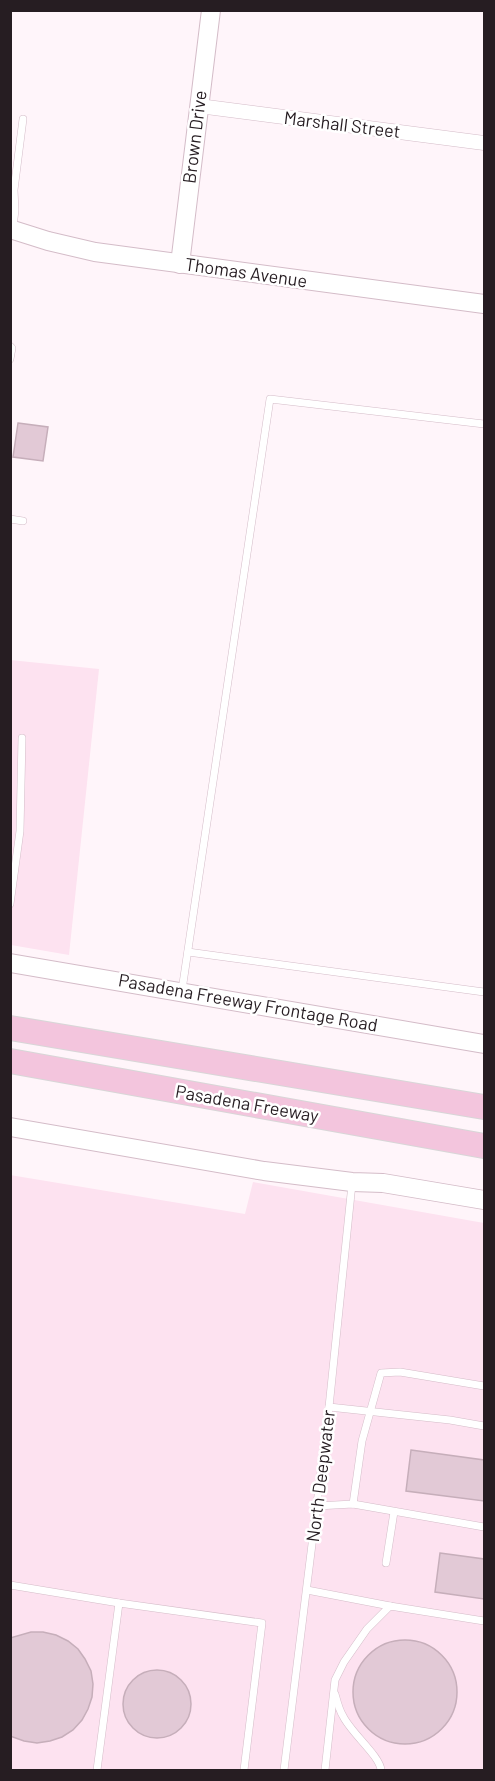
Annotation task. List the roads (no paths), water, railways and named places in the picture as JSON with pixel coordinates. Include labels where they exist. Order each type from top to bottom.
[{"type":"highway","name":"Pasadena Freeway","points":[[10,1028],[484,1107]]},
{"type":"highway","name":"Pasadena Freeway","points":[[10,1061],[484,1146]]},
{"type":"main road","name":"Brown Drive","points":[[180,264],[211,10]]},
{"type":"main road","name":"Thomas Avenue","points":[[12,229],[48,241],[95,252],[484,304]]},
{"type":"main road","name":"Pasadena Freeway Frontage Road","points":[[10,963],[484,1044]]},
{"type":"main road","points":[[10,1127],[264,1171],[352,1182],[384,1183],[484,1200]]},
{"type":"street","name":"Marshall Street","points":[[199,106],[484,143]]},
{"type":"lane","points":[[12,229],[15,210],[14,190],[23,119]]},
{"type":"lane","points":[[10,346],[12,348],[10,359]]},
{"type":"lane","points":[[182,992],[270,399],[484,424]]},
{"type":"lane","points":[[10,519],[23,521]]},
{"type":"lane","points":[[10,904],[20,831],[22,738]]},
{"type":"lane","points":[[188,952],[484,992]]},
{"type":"lane","name":"North Deepwater","points":[[284,1770],[329,1407],[352,1182]]},
{"type":"lane","points":[[353,1504],[362,1441],[381,1373],[400,1372],[484,1386]]},
{"type":"lane","points":[[329,1407],[450,1420],[484,1426]]},
{"type":"lane","points":[[317,1506],[353,1504],[484,1527]]},
{"type":"lane","points":[[386,1563],[394,1512]]},
{"type":"lane","points":[[10,1585],[262,1623],[244,1770]]},
{"type":"lane","points":[[307,1590],[484,1621]]},
{"type":"lane","points":[[97,1770],[118,1603]]},
{"type":"lane","points":[[325,1770],[335,1680],[344,1662],[367,1629],[390,1606]]},
{"type":"lane","points":[[334,1691],[342,1716],[380,1763],[381,1770]]}]
